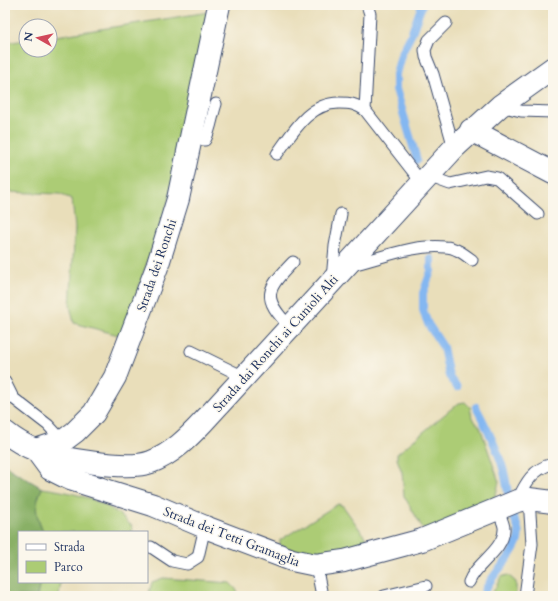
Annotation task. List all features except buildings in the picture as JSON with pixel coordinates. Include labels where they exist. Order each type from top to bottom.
[{"type":"street","name":"Strada dei Ronchi","points":[[36,450],[63,441],[94,413],[114,377],[157,267],[178,199],[219,5]]},
{"type":"street","name":"Strada dai Ronchi ai Cunioli Alti","points":[[36,450],[75,460],[122,465],[149,463],[164,456],[184,442],[471,130],[500,106],[553,68]]},
{"type":"street","points":[[471,130],[553,173]]},
{"type":"street","points":[[5,432],[16,441],[36,450]]},
{"type":"street","name":"Strada dei Tetti Gramaglia","points":[[36,450],[50,469],[70,479],[154,505],[205,527],[292,560],[316,565],[344,561],[422,540],[512,504],[553,502]]},
{"type":"lane","points":[[365,110],[370,14],[366,5]]},
{"type":"lane","points":[[446,23],[429,40],[425,50],[454,148]]},
{"type":"lane","points":[[277,154],[302,121],[316,108],[330,103],[354,102],[365,110],[425,179],[450,184],[486,176],[497,178],[538,214]]},
{"type":"lane","points":[[190,146],[197,140],[205,140],[216,104]]},
{"type":"lane","points":[[500,106],[529,112],[553,112]]},
{"type":"lane","points":[[341,214],[335,246],[338,274],[421,248],[445,247],[460,251],[472,260]]},
{"type":"lane","points":[[290,327],[275,312],[269,298],[271,288],[293,262]]},
{"type":"lane","points":[[191,351],[244,377]]},
{"type":"lane","points":[[5,382],[13,398],[48,426],[63,441]]},
{"type":"lane","points":[[469,582],[472,575],[501,542],[512,504],[526,482],[538,470],[553,464]]},
{"type":"lane","points":[[512,504],[532,544],[525,596]]},
{"type":"lane","points":[[151,547],[172,561],[188,564],[198,557],[205,527]]},
{"type":"lane","points":[[316,565],[322,596]]},
{"type":"lane","points":[[384,596],[426,586]]},
{"type":"green space","points":[[209,12],[169,199],[122,336],[74,323],[70,306],[75,228],[72,199],[59,194],[5,192],[5,43],[18,41],[18,58],[58,58],[58,36]]},
{"type":"green space","points":[[465,402],[470,407],[472,418],[480,427],[499,482],[496,494],[491,502],[427,531],[422,527],[404,496],[402,472],[397,459],[397,454],[451,409],[459,403]]},
{"type":"green space","points":[[5,464],[10,469],[42,488],[36,510],[43,531],[18,531],[18,583],[40,583],[37,596],[5,596]]},
{"type":"green space","points":[[42,488],[79,495],[105,505],[118,513],[132,526],[132,531],[43,531],[36,510]]},
{"type":"green space","points":[[338,504],[343,506],[368,541],[367,546],[310,557],[280,545],[280,540]]},
{"type":"green space","points":[[508,575],[516,582],[516,596],[491,596],[501,577]]},
{"type":"green space","points":[[163,578],[230,583],[236,589],[239,596],[148,596],[152,582]]},
{"type":"green space","points":[[40,583],[61,583],[59,596],[37,596]]},
{"type":"waterway","points":[[417,160],[396,89],[396,74],[401,55],[411,35],[422,5]]},
{"type":"waterway","points":[[431,259],[431,271],[423,293],[423,310],[428,324],[443,347],[449,376],[457,387]]},
{"type":"waterway","points":[[476,407],[501,460],[506,478],[511,510],[519,531],[518,540],[513,552],[494,576],[483,596]]}]
